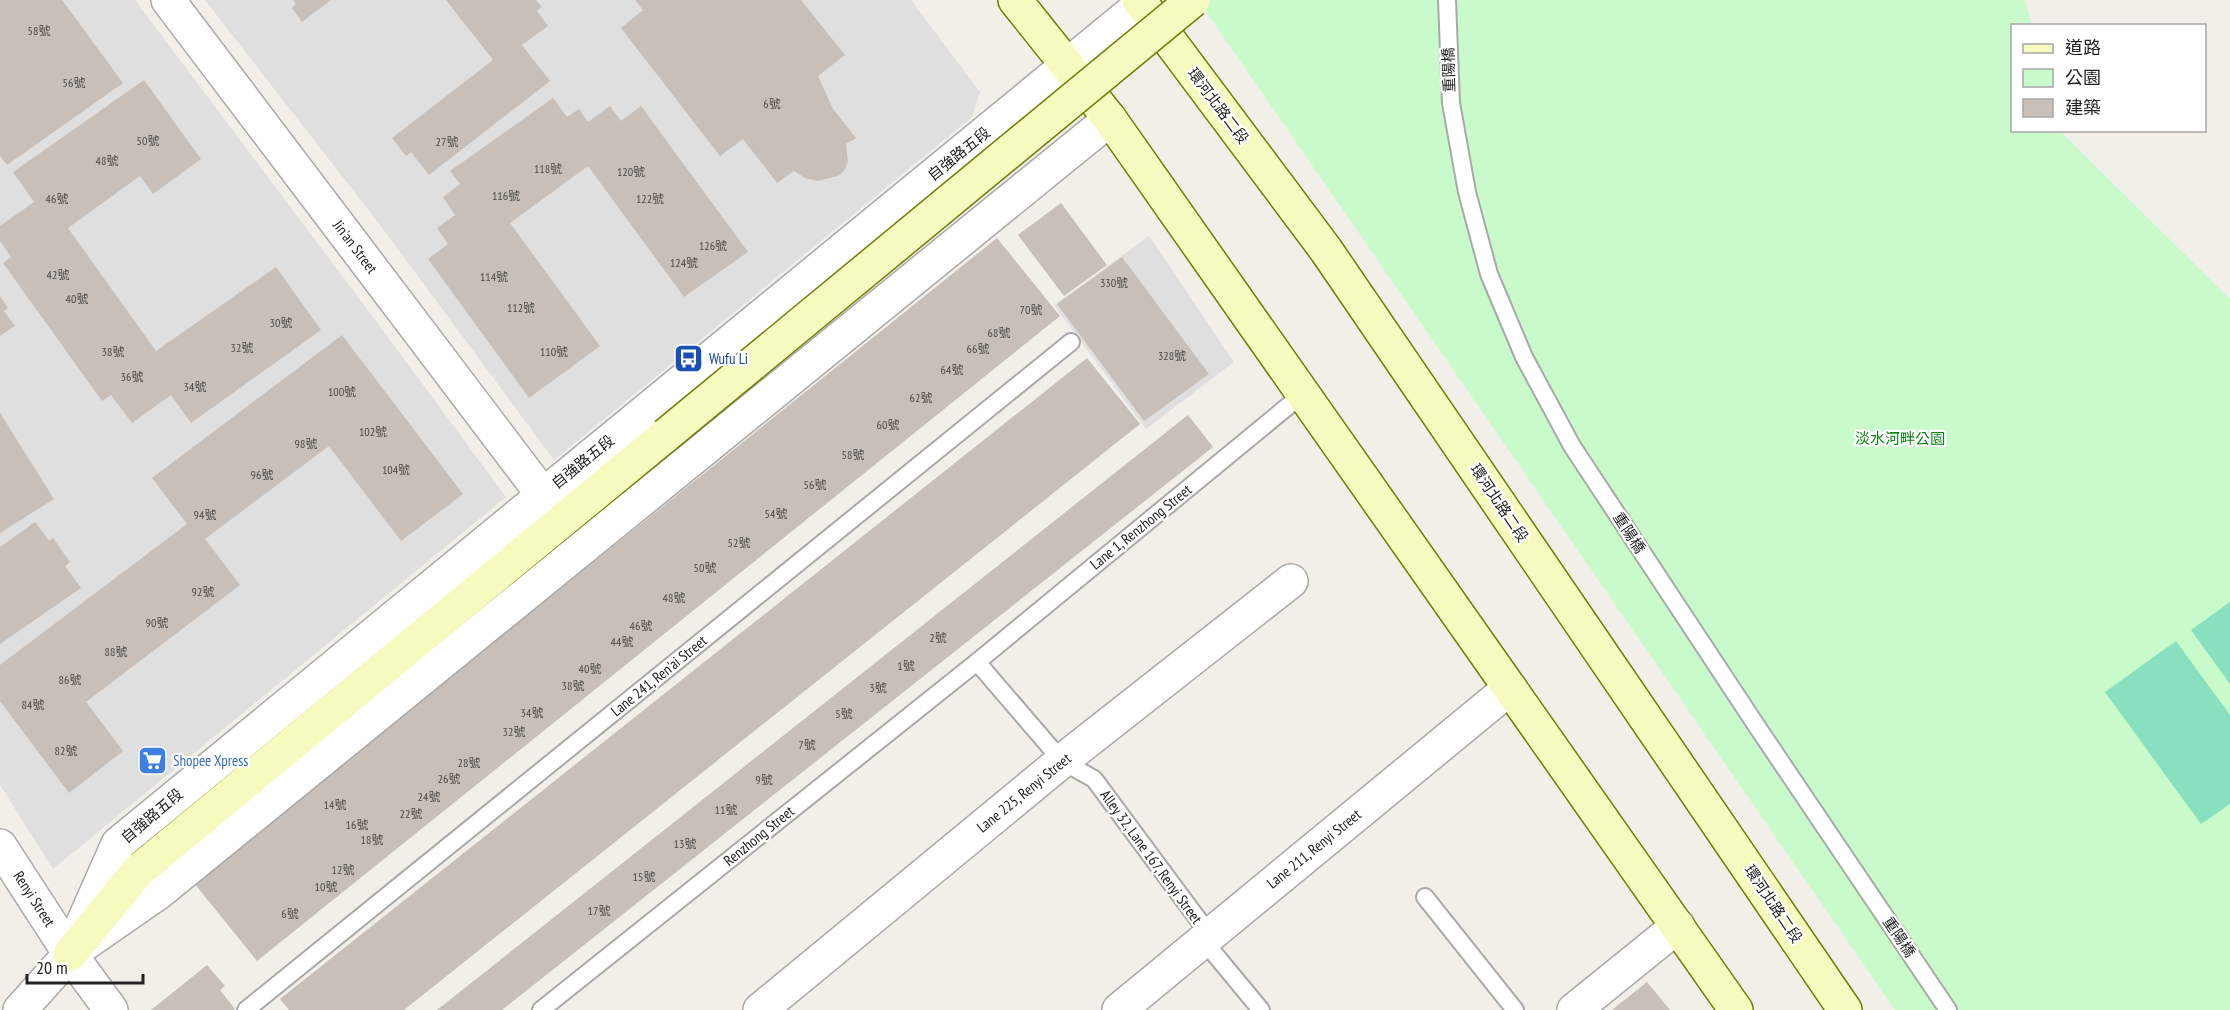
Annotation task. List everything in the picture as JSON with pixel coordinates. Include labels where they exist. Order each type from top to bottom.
[{"type":"main road","points":[[1015,0],[1110,119],[1736,1010]]},
{"type":"main road","points":[[70,954],[138,871],[1194,0]]},
{"type":"main road","name":"環河北路二段","points":[[1140,2],[1326,250],[1845,1010]]},
{"type":"street","name":"Jin'an Street","points":[[168,0],[543,495]]},
{"type":"street","name":"自強路五段","points":[[70,954],[118,844],[1067,65],[1140,2]]},
{"type":"street","name":"自強路五段","points":[[20,1010],[70,954],[158,893],[1110,119]]},
{"type":"street","name":"Lane 225, Renyi Street","points":[[760,1010],[1062,761],[1291,581]]},
{"type":"street","name":"Lane 211, Renyi Street","points":[[1119,1010],[1510,688]]},
{"type":"street","name":"Renyi Street","points":[[0,846],[70,954],[111,1010]]},
{"type":"street","points":[[1574,1010],[1678,926]]},
{"type":"lane","name":"重陽橋","points":[[1447,0],[1451,103],[1467,192],[1489,274],[1524,357],[1572,446],[1948,1010]]},
{"type":"lane","name":"Lane 241, Ren'ai Street","points":[[246,1010],[1071,342]]},
{"type":"lane","name":"Lane 1, Renzhong Street","points":[[977,662],[1304,393]]},
{"type":"lane","name":"Alley 32, Lane 167, Renyi Street","points":[[977,662],[1062,761],[1094,779],[1203,926],[1203,940],[1261,1010]]},
{"type":"lane","name":"Renzhong Street","points":[[542,1010],[977,662]]},
{"type":"lane","points":[[1425,897],[1515,1010]]},
{"type":"shaded area","points":[[0,0],[135,0],[506,497],[53,869],[0,785]]},
{"type":"shaded area","points":[[205,0],[911,0],[980,92],[972,117],[554,460],[377,221]]},
{"type":"shaded area","points":[[1149,236],[1234,362],[1146,429],[1054,305]]},
{"type":"green space","name":"淡水河畔公園","points":[[1198,0],[2025,0],[2032,24],[2011,24],[2011,132],[2061,132],[2230,299],[2230,1010],[1895,1010]]},
{"type":"green space","points":[[2230,602],[2230,684],[2191,630]]},
{"type":"green space","points":[[2176,641],[2230,715],[2230,804],[2201,824],[2105,692]]},
{"type":"building","points":[[0,0],[62,0],[123,83],[7,165],[0,156]]},
{"type":"building","points":[[293,0],[331,0],[302,22],[292,8],[296,4]]},
{"type":"building","points":[[446,0],[536,0],[542,7],[537,11],[548,26],[522,45],[550,81],[429,175],[411,152],[406,156],[392,138],[493,60]]},
{"type":"building","points":[[635,0],[801,0],[845,55],[818,76],[833,109],[856,138],[846,144],[848,162],[844,171],[838,176],[817,181],[805,178],[794,171],[777,183],[743,139],[720,156],[621,28],[643,10]]},
{"type":"building","points":[[144,80],[201,159],[153,194],[140,176],[68,228],[156,351],[276,267],[321,330],[191,423],[171,395],[132,423],[111,395],[102,401],[3,263],[11,257],[0,241],[0,226],[34,202],[13,172]]},
{"type":"building","points":[[553,98],[567,117],[579,109],[588,122],[610,106],[621,121],[641,106],[748,252],[684,297],[588,166],[510,223],[600,346],[529,398],[428,259],[448,244],[437,228],[455,215],[443,197],[460,184],[450,171]]},
{"type":"building","points":[[1061,203],[1107,265],[1064,296],[1018,235]]},
{"type":"building","points":[[997,238],[1060,316],[257,961],[194,883]]},
{"type":"building","points":[[1122,257],[1209,374],[1144,421],[1057,304]]},
{"type":"building","points":[[0,296],[8,308],[4,311],[15,326],[0,336]]},
{"type":"building","points":[[342,335],[463,494],[401,541],[329,446],[205,539],[240,585],[86,702],[123,751],[69,793],[0,701],[0,665],[187,524],[152,478]]},
{"type":"building","points":[[1087,358],[1140,424],[404,1010],[289,1010],[280,999]]},
{"type":"building","points":[[0,413],[54,499],[0,533]]},
{"type":"building","points":[[1188,415],[1213,447],[502,1010],[437,1010]]},
{"type":"building","points":[[35,522],[49,541],[53,538],[70,562],[65,566],[81,588],[0,644],[0,547]]},
{"type":"building","points":[[207,965],[225,986],[220,990],[235,1009],[151,1010]]},
{"type":"building","points":[[1647,982],[1670,1010],[1612,1010]]},
{"type":"place","name":"Wufu Li","points":[[688,359]]},
{"type":"place","name":"Shopee Xpress","points":[[152,761]]}]
